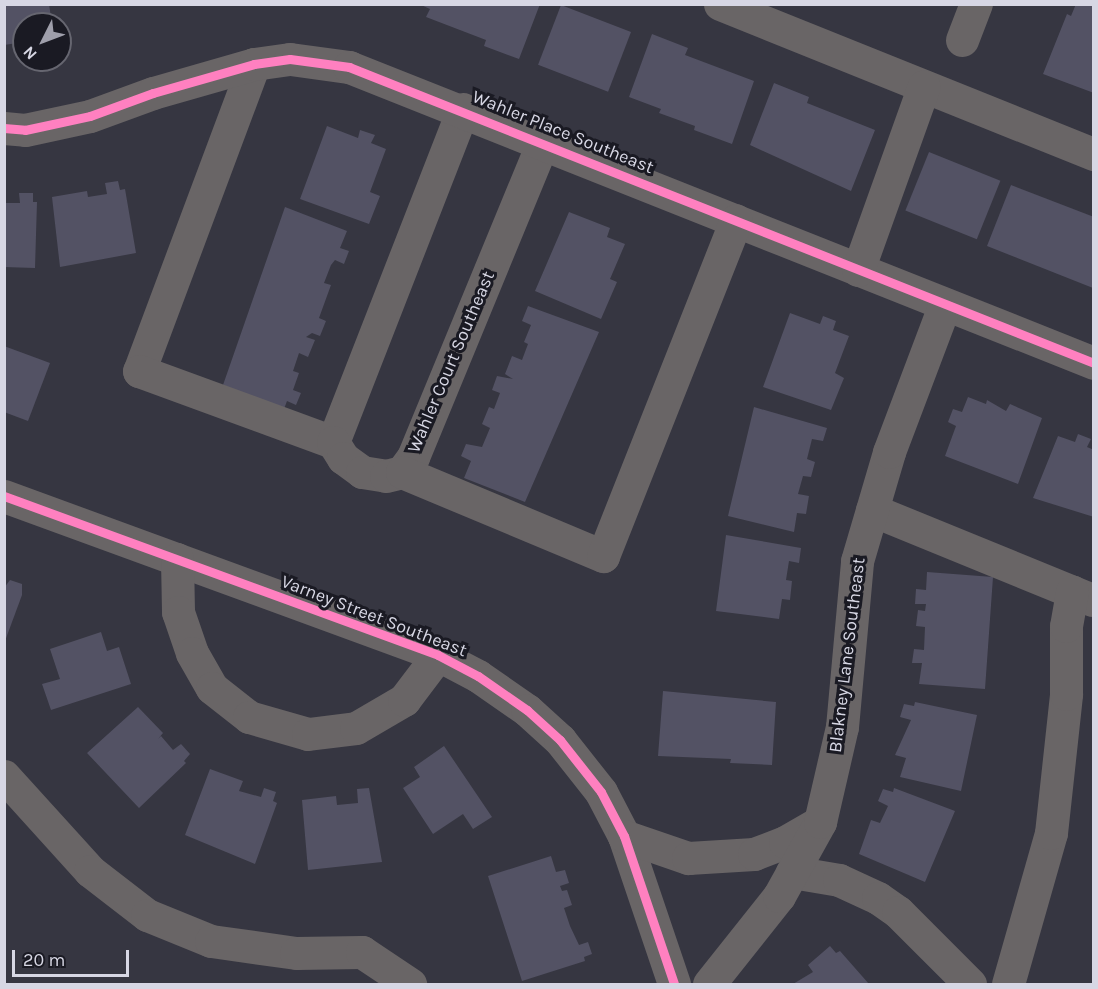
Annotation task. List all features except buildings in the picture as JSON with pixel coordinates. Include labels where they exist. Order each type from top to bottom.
[{"type":"street","points":[[720,4],[1094,154]]},
{"type":"street","points":[[962,40],[976,4]]},
{"type":"street","name":"Wahler Place Southeast","points":[[4,128],[25,130],[90,116],[153,93],[254,64],[290,59],[349,67],[463,109],[858,270],[1094,363]]},
{"type":"street","points":[[254,64],[139,371],[333,442],[463,109]]},
{"type":"street","points":[[858,270],[924,86]]},
{"type":"street","name":"Wahler Court Southeast","points":[[333,442],[343,458],[362,472],[386,476],[402,472],[413,457],[543,142]]},
{"type":"street","points":[[402,472],[603,556],[736,220]]},
{"type":"street","name":"Blakney Lane Southeast","points":[[709,984],[779,896],[820,822],[842,727],[856,561],[889,452],[945,304]]},
{"type":"street","name":"Varney Street Southeast","points":[[4,496],[438,655],[478,676],[527,710],[560,740],[601,792],[624,836],[674,984]]},
{"type":"street","points":[[872,510],[1083,596],[1066,626],[1066,694],[1051,833],[1008,984]]},
{"type":"street","points":[[177,559],[178,612],[192,653],[212,688],[249,717],[308,735],[356,728],[404,700],[438,655]]},
{"type":"street","points":[[4,776],[90,871],[147,915],[211,941],[296,953],[362,952],[410,984]]},
{"type":"street","points":[[624,836],[688,858],[754,854],[820,822]]},
{"type":"street","points":[[792,872],[839,880],[878,898],[898,912],[970,984]]},
{"type":"cycle path","points":[[4,128],[25,130],[90,116],[153,93],[254,64],[290,59],[349,67],[1094,363]]},
{"type":"cycle path","points":[[4,496],[438,655],[478,676],[527,710],[560,740],[601,792],[624,836],[674,984]]}]
